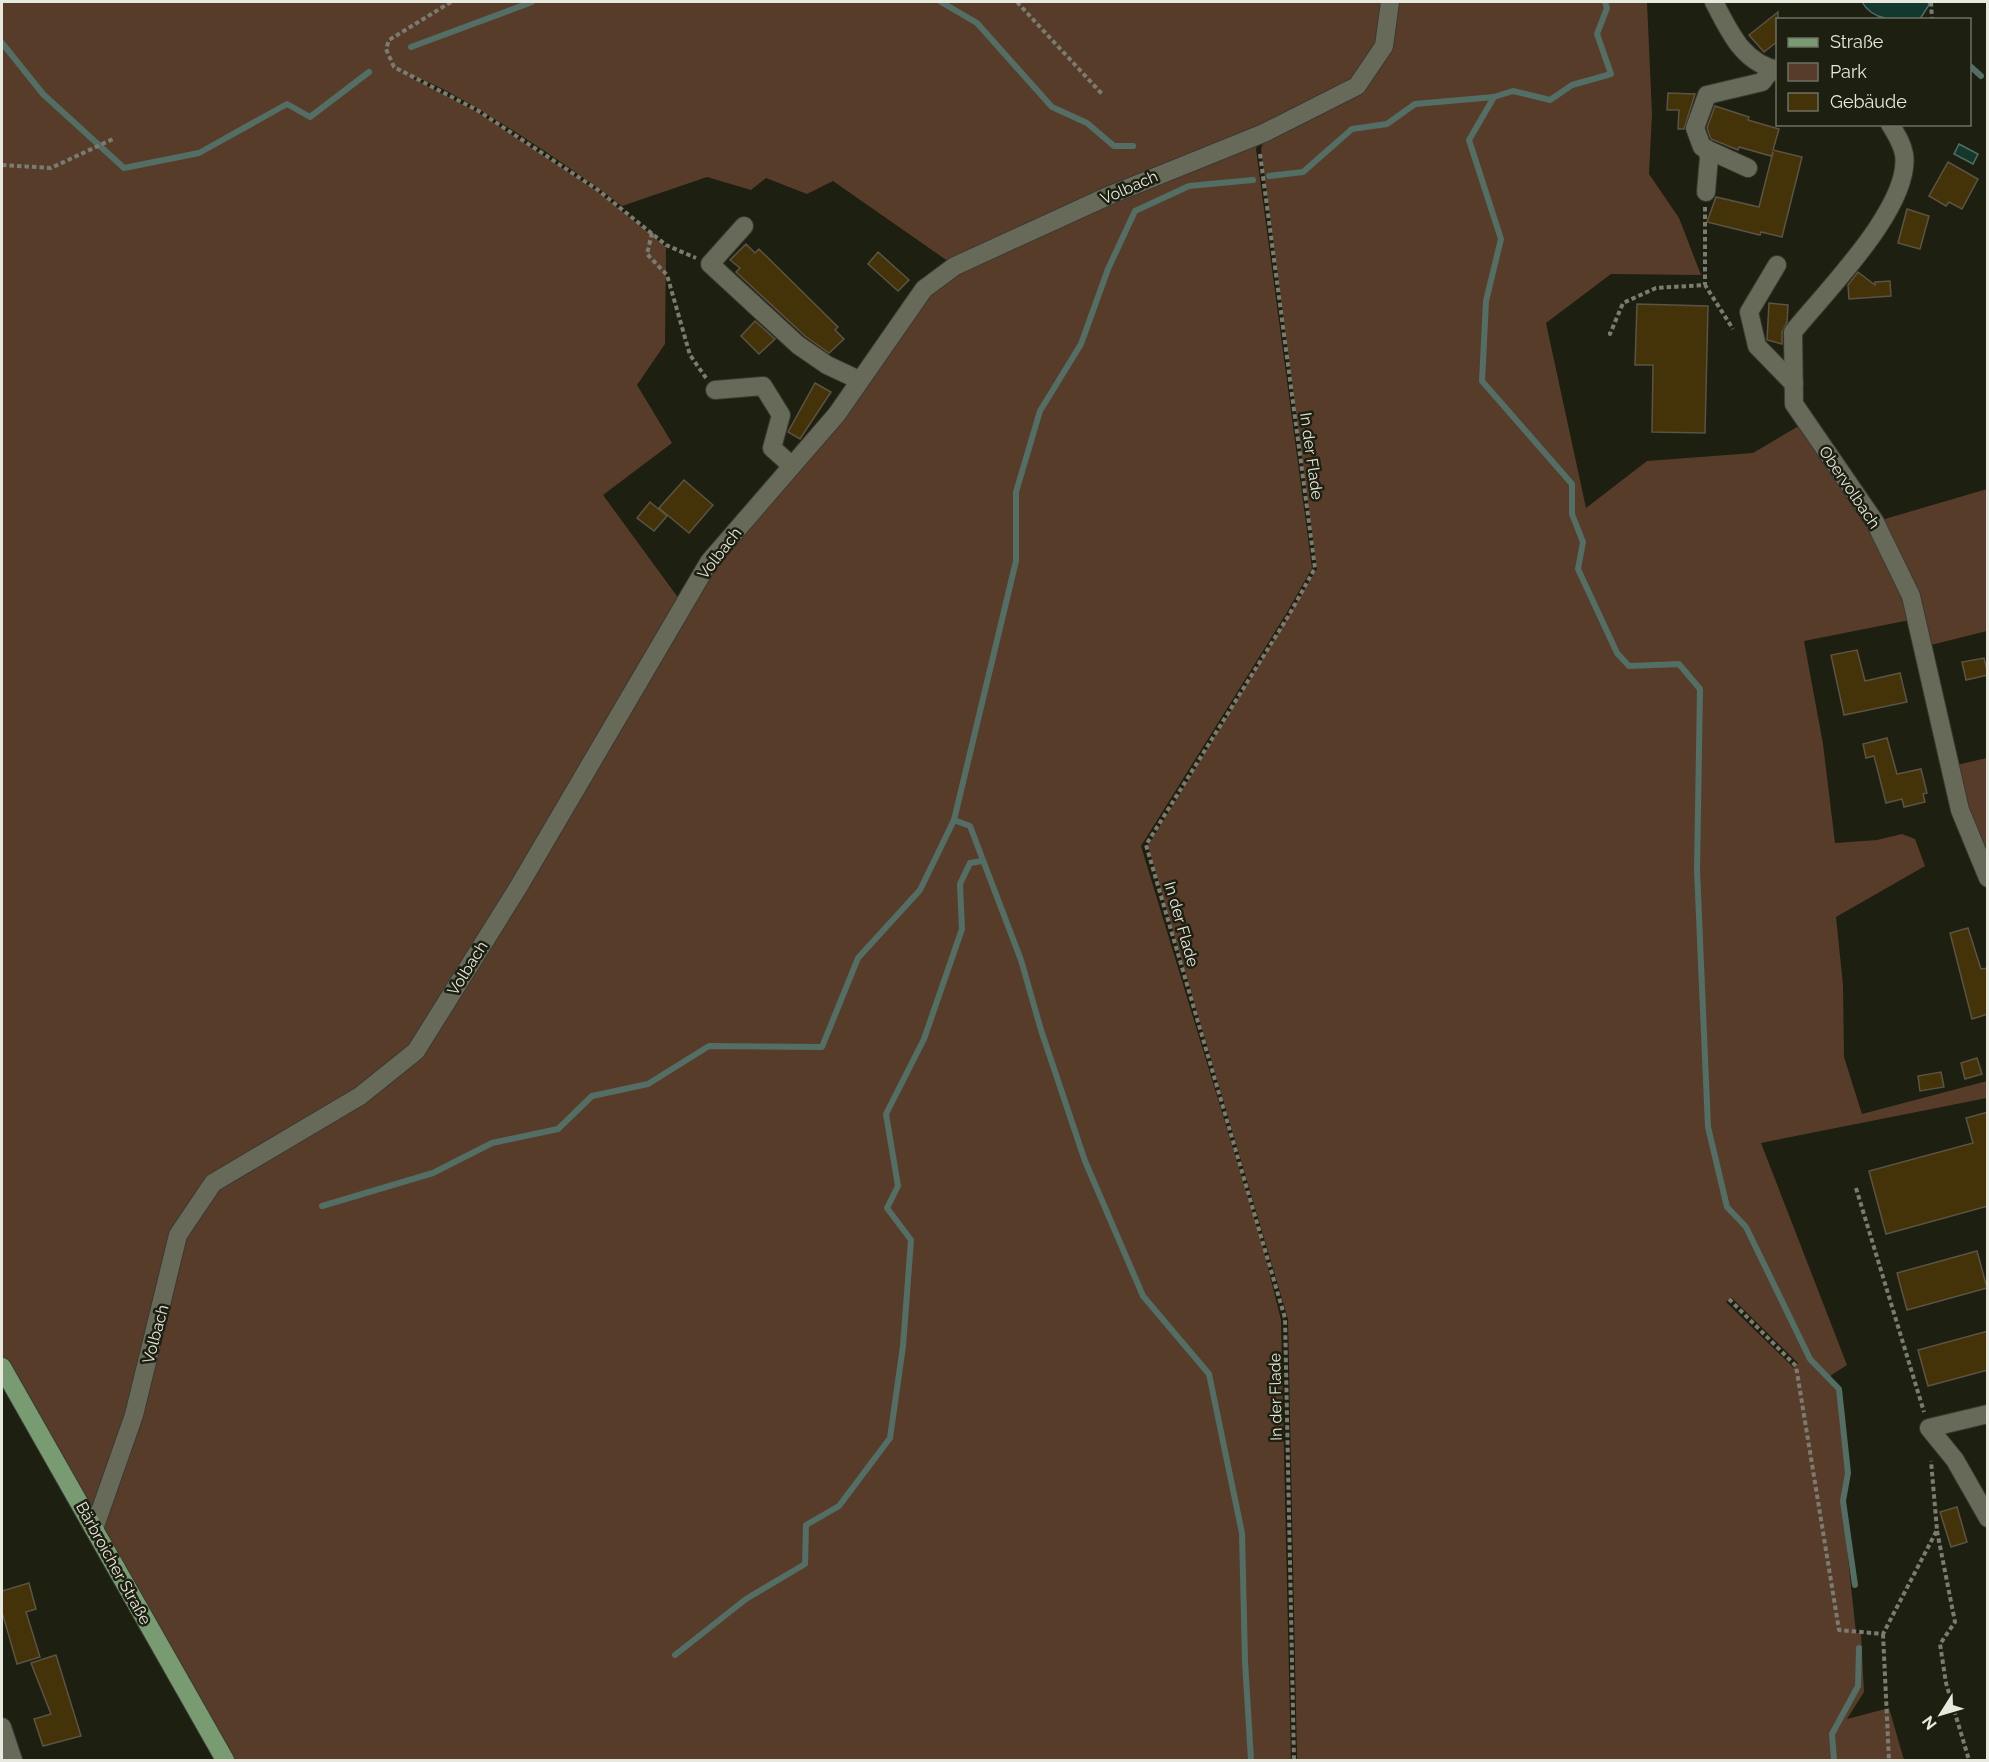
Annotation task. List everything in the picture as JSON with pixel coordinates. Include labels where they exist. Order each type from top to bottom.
[{"type":"main road","name":"Bärbroicher Straße","points":[[2,1367],[7,1387],[94,1529],[225,1761]]},
{"type":"street","name":"Volbach","points":[[94,1529],[134,1415],[178,1235],[184,1226],[213,1183],[360,1096],[416,1051],[519,886],[709,562],[837,414],[924,289],[955,266],[1130,186],[1264,133],[1357,86],[1384,46],[1390,2]]},
{"type":"street","points":[[1714,2],[1734,41],[1750,58],[1775,69],[1762,82],[1707,95],[1695,128],[1702,147],[1748,168]]},
{"type":"street","name":"Obervolbach","points":[[1891,126],[1899,137],[1904,155],[1899,188],[1885,219],[1793,332],[1794,404],[1875,522],[1911,596],[1960,810],[1988,878]]},
{"type":"street","points":[[1706,192],[1709,157],[1707,149]]},
{"type":"street","points":[[744,226],[710,264],[798,345],[826,365],[859,380]]},
{"type":"street","points":[[1777,265],[1749,312],[1757,346],[1794,384]]},
{"type":"street","points":[[715,390],[763,386],[781,415],[772,447],[792,466]]},
{"type":"street","points":[[1988,1414],[1929,1428],[1955,1460],[1988,1518]]},
{"type":"street","points":[[2,1727],[13,1761]]},
{"type":"path","points":[[451,2],[389,40],[386,49],[394,67],[477,110],[598,190],[666,245],[710,264]]},
{"type":"path","points":[[1017,2],[1102,94]]},
{"type":"path","points":[[1931,2],[1932,18]]},
{"type":"path","name":"In der Flade","points":[[1264,133],[1259,149],[1315,568],[1289,615],[1146,846],[1286,1318],[1294,1761]]},
{"type":"path","points":[[2,165],[51,168],[113,139]]},
{"type":"path","points":[[1706,192],[1705,285],[1735,333]]},
{"type":"path","points":[[652,233],[647,254],[668,275],[690,355],[715,390]]},
{"type":"path","points":[[1610,332],[1610,334],[1623,303],[1656,288],[1705,285]]},
{"type":"path","points":[[1856,1188],[1929,1428],[1937,1530],[1955,1622],[1940,1644],[1946,1683],[1969,1761]]},
{"type":"path","points":[[1728,1299],[1796,1366],[1839,1630],[1883,1634]]},
{"type":"path","points":[[1888,1761],[1883,1634],[1937,1530]]},
{"type":"green space","points":[[2,2],[1388,2],[1381,45],[1355,83],[952,264],[833,181],[807,194],[766,178],[751,190],[707,177],[622,206],[581,176],[482,111],[426,81],[410,77],[477,112],[597,191],[666,247],[665,344],[637,385],[672,443],[603,495],[682,603],[413,1049],[357,1093],[245,1157],[175,1235],[97,1525],[2,1356]]},
{"type":"green space","points":[[1394,2],[1647,2],[1652,114],[1649,174],[1679,218],[1701,275],[1611,274],[1546,323],[1586,508],[1647,461],[1753,453],[1802,424],[1871,523],[1894,572],[1910,620],[1804,641],[1823,744],[1835,843],[1877,840],[1902,834],[1915,839],[1925,866],[1836,917],[1843,985],[1844,1057],[1862,1114],[1987,1081],[1987,1098],[1761,1143],[1847,1365],[1827,1378],[1837,1389],[1846,1472],[1842,1501],[1856,1633],[1861,1633],[1864,1692],[1847,1719],[1889,1708],[1904,1760],[1297,1760],[1288,1319],[1148,846],[1317,569],[1261,149],[1266,133],[1360,89]],"holes":[[[1731,1297],[1798,1363],[1794,1368],[1726,1302]]]},
{"type":"green space","points":[[1261,136],[1256,149],[1312,568],[1286,614],[1141,846],[1262,1244],[1281,1320],[1291,1760],[227,1760],[102,1531],[186,1235],[217,1184],[421,1052],[712,566],[928,291],[958,271]]},
{"type":"green space","points":[[1987,489],[1987,631],[1927,646],[1878,521]]},
{"type":"green space","points":[[1987,758],[1987,871],[1952,766]]},
{"type":"water","points":[[1862,2],[1928,2],[1929,5],[1921,18],[1884,18],[1867,9]]},
{"type":"water","points":[[1959,144],[1978,154],[1973,164],[1954,154]]},
{"type":"building","points":[[1778,12],[1776,43],[1764,52],[1749,35]]},
{"type":"building","points":[[1668,93],[1695,94],[1684,129],[1678,129],[1679,110],[1667,110]]},
{"type":"building","points":[[1715,106],[1749,117],[1748,120],[1779,129],[1773,150],[1802,157],[1782,237],[1761,232],[1760,235],[1707,222],[1716,197],[1759,207],[1773,152],[1771,156],[1739,147],[1738,150],[1711,139],[1707,128]]},
{"type":"building","points":[[1948,162],[1978,179],[1962,209],[1949,202],[1946,206],[1929,196]]},
{"type":"building","points":[[1907,209],[1929,216],[1920,249],[1898,243]]},
{"type":"building","points":[[746,244],[755,253],[759,249],[838,327],[835,330],[844,339],[829,353],[805,336],[736,272],[740,268],[730,260]]},
{"type":"building","points":[[878,252],[909,280],[898,291],[868,264]]},
{"type":"building","points":[[1858,272],[1875,285],[1875,282],[1890,281],[1891,296],[1849,299],[1848,285]]},
{"type":"building","points":[[1769,303],[1788,305],[1787,322],[1782,332],[1782,344],[1767,340]]},
{"type":"building","points":[[1637,304],[1708,306],[1705,433],[1652,432],[1653,365],[1635,365]]},
{"type":"building","points":[[755,321],[775,339],[759,354],[741,336]]},
{"type":"building","points":[[815,383],[831,392],[800,439],[788,432]]},
{"type":"building","points":[[684,480],[713,505],[689,533],[659,508]]},
{"type":"building","points":[[650,502],[667,516],[654,531],[637,518]]},
{"type":"building","points":[[1857,650],[1865,681],[1900,673],[1907,702],[1844,715],[1831,655]]},
{"type":"building","points":[[1984,658],[1988,675],[1966,680],[1962,662]]},
{"type":"building","points":[[1887,738],[1897,774],[1921,769],[1927,793],[1923,794],[1925,802],[1904,807],[1902,799],[1886,803],[1874,756],[1866,758],[1863,744]]},
{"type":"building","points":[[1968,928],[1981,969],[1988,968],[1988,1014],[1972,1019],[1950,933]]},
{"type":"building","points":[[1977,1058],[1982,1074],[1965,1079],[1961,1063]]},
{"type":"building","points":[[1941,1072],[1944,1087],[1920,1091],[1918,1076]]},
{"type":"building","points":[[1988,1112],[1988,1206],[1886,1234],[1869,1171],[1973,1143],[1966,1118]]},
{"type":"building","points":[[1977,1251],[1987,1288],[1907,1310],[1897,1273]]},
{"type":"building","points":[[1988,1331],[1988,1370],[1928,1386],[1918,1350]]},
{"type":"building","points":[[1957,1507],[1967,1542],[1951,1547],[1940,1512]]},
{"type":"building","points":[[29,1583],[36,1609],[26,1612],[40,1657],[17,1664],[2,1612],[2,1591]]},
{"type":"building","points":[[56,1655],[81,1736],[43,1746],[34,1719],[51,1714],[31,1663]]},
{"type":"waterway","points":[[411,47],[532,2]]},
{"type":"waterway","points":[[941,2],[977,23],[1052,107],[1087,123],[1114,146],[1133,146]]},
{"type":"waterway","points":[[1269,176],[1303,172],[1352,129],[1387,124],[1415,104],[1494,97],[1513,91],[1550,100],[1572,85],[1611,74],[1597,34],[1607,8],[1605,2]]},
{"type":"waterway","points":[[2,43],[43,94],[124,168],[199,153],[287,104],[310,117],[369,72]]},
{"type":"waterway","name":"Volbach","points":[[1971,67],[1981,76]]},
{"type":"waterway","points":[[1494,97],[1469,140],[1501,239],[1486,301],[1482,381],[1572,484],[1572,514],[1583,542],[1578,569],[1617,653],[1629,666],[1679,664],[1700,689],[1697,870],[1708,1127],[1727,1207],[1746,1227],[1810,1359],[1839,1389],[1848,1473],[1843,1501],[1855,1585]]},
{"type":"waterway","points":[[322,1206],[433,1173],[492,1143],[558,1129],[592,1096],[648,1084],[709,1046],[822,1047],[858,958],[920,890],[954,820],[1016,561],[1016,492],[1040,411],[1081,344],[1108,269],[1135,211],[1189,186],[1253,180]]},
{"type":"waterway","points":[[954,820],[970,826],[1021,960],[1041,1030],[1085,1161],[1143,1296],[1209,1374],[1242,1533],[1245,1661],[1251,1760]]},
{"type":"waterway","points":[[675,1655],[746,1599],[805,1564],[806,1525],[839,1506],[890,1438],[903,1346],[911,1240],[887,1208],[898,1186],[886,1114],[924,1039],[962,929],[960,884],[970,863],[982,861]]},
{"type":"waterway","points":[[1834,1760],[1832,1734],[1858,1686],[1859,1648]]}]
